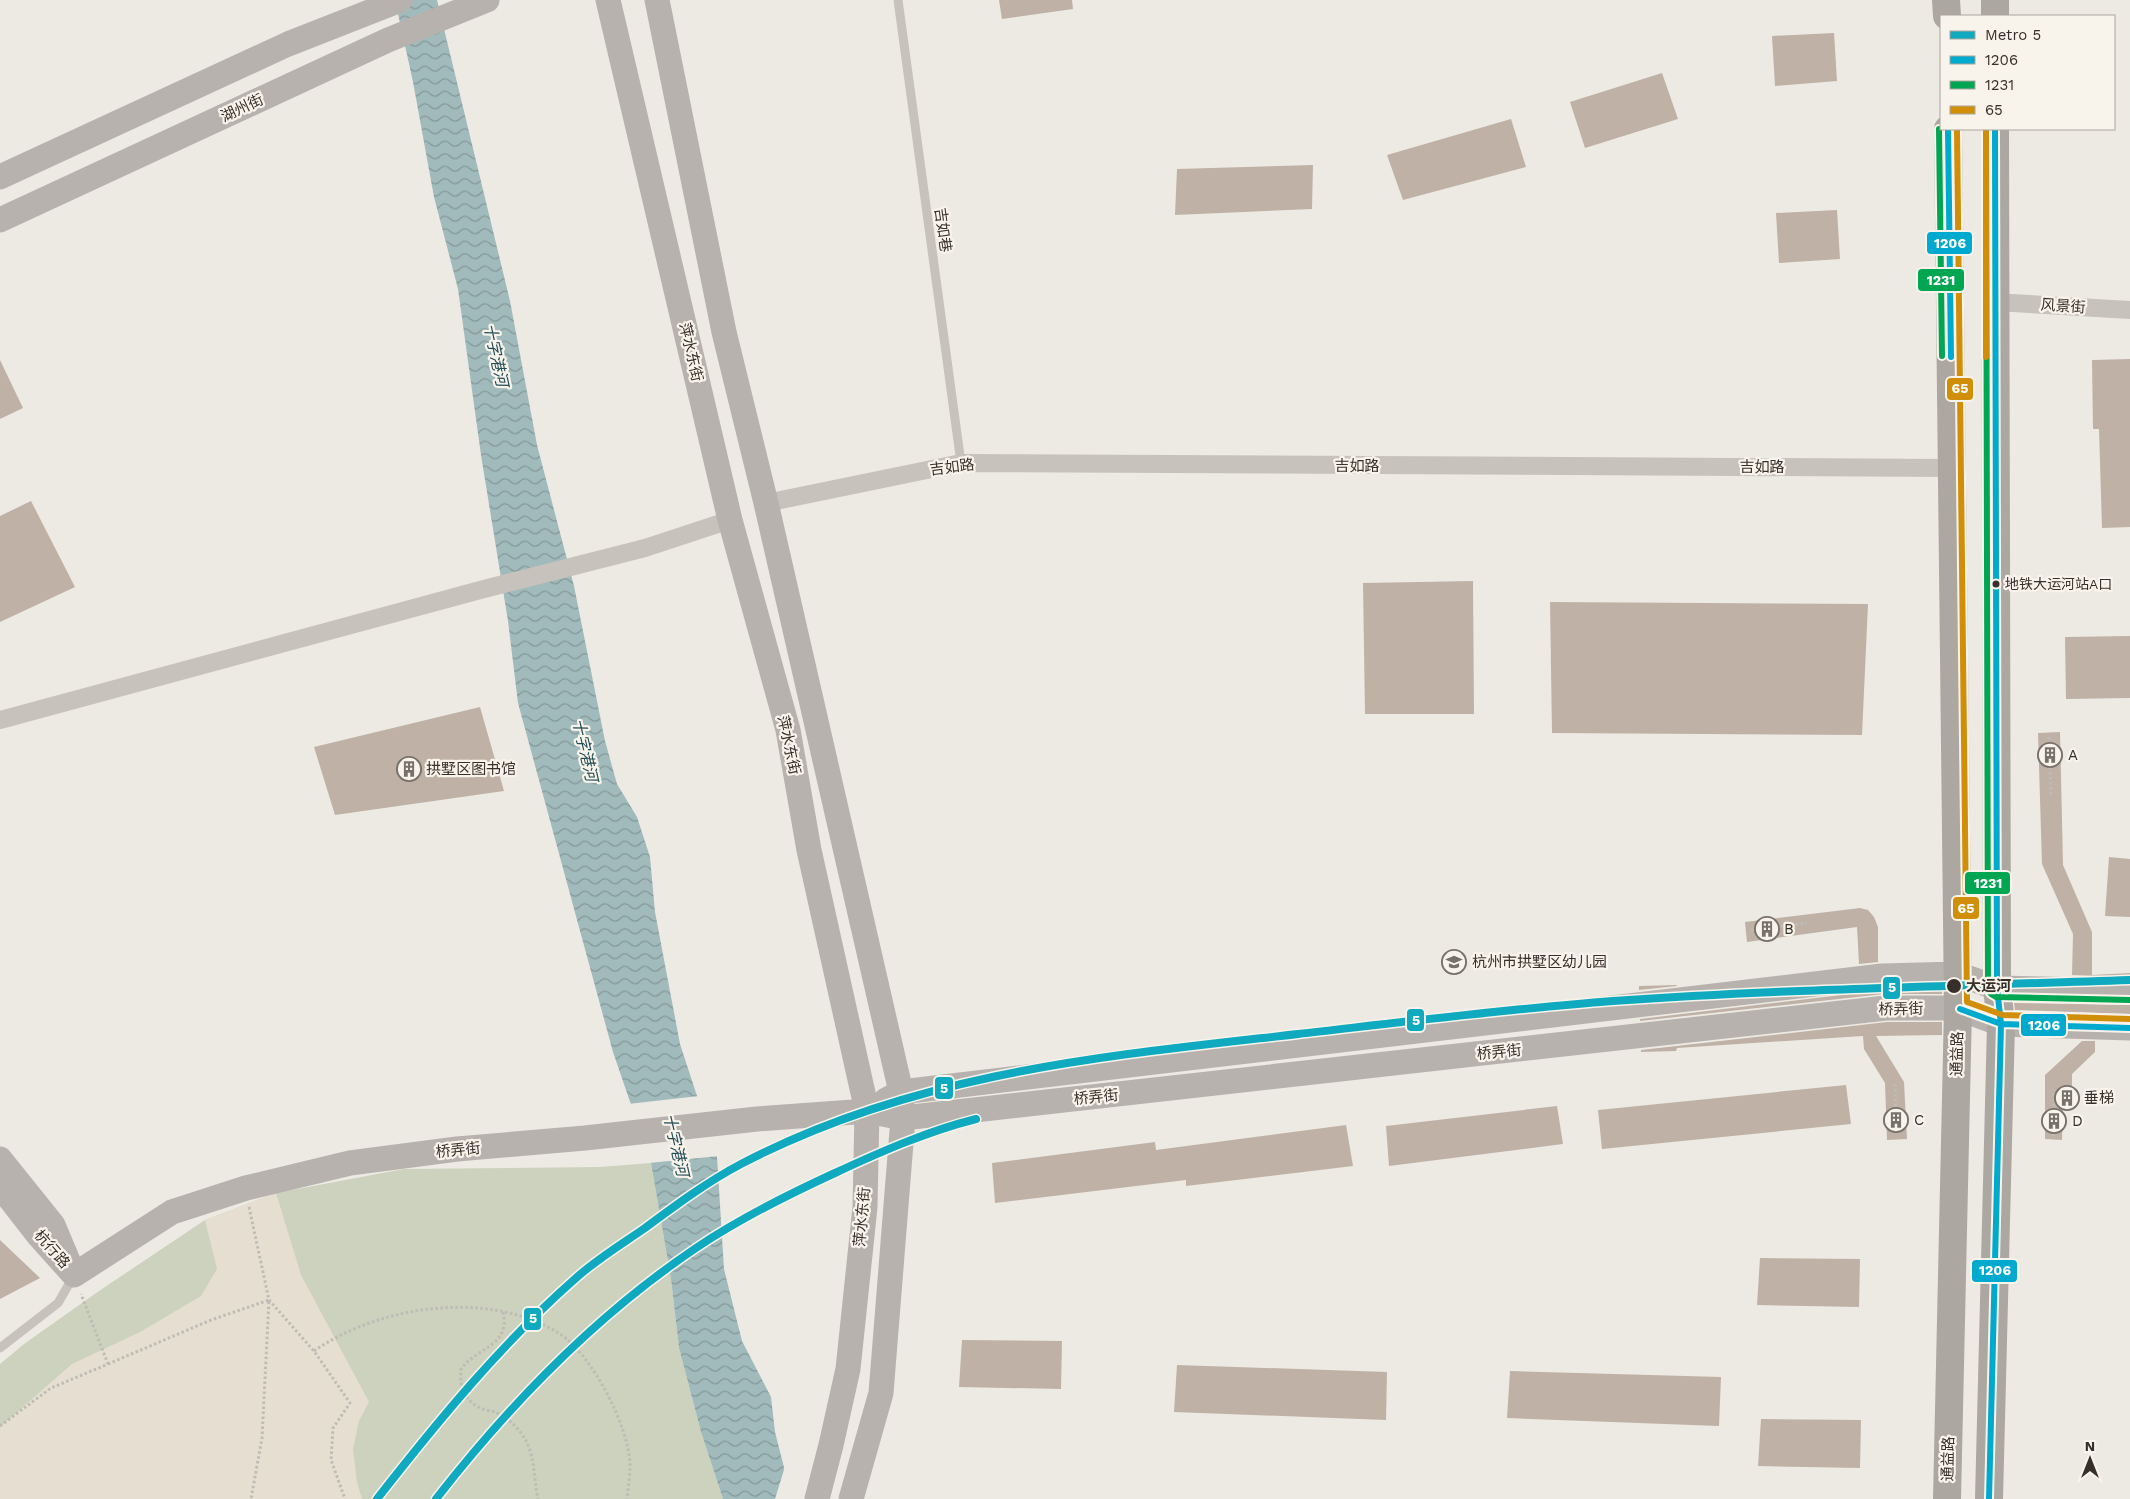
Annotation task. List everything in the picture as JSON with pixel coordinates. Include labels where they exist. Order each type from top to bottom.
[{"type":"main road","name":"湖州街","points":[[0,220],[388,40],[485,0]]},
{"type":"main road","name":"萍水东街","points":[[608,0],[730,520],[788,730],[809,850],[867,1111],[864,1207],[848,1369],[831,1445],[816,1499]]},
{"type":"main road","name":"萍水东街","points":[[657,0],[724,332],[766,503],[901,1092],[903,1118],[880,1393],[851,1499]]},
{"type":"main road","points":[[1946,0],[1946,15]]},
{"type":"main road","points":[[1995,0],[1995,15]]},
{"type":"main road","points":[[0,177],[288,44],[390,4]]},
{"type":"main road","name":"通益路","points":[[1947,1499],[1958,1008],[1948,130]]},
{"type":"main road","points":[[1989,1499],[2001,1024],[1997,988],[1995,130]]},
{"type":"main road","name":"桥弄街","points":[[867,1111],[901,1092],[1882,976],[1958,974],[1997,988],[2130,991]]},
{"type":"main road","name":"桥弄街","points":[[74,1275],[172,1212],[246,1188],[350,1163],[457,1149],[584,1138],[758,1119],[867,1111],[903,1118],[1876,1009],[1958,1008],[2001,1024],[2130,1028]]},
{"type":"main road","name":"杭行路","points":[[0,1159],[53,1225],[74,1275]]},
{"type":"main road","name":"杭行路","points":[[0,1186],[74,1275]]},
{"type":"street","name":"风景街","points":[[1995,302],[2130,310]]},
{"type":"street","name":"吉如路","points":[[766,503],[961,463],[1952,468]]},
{"type":"street","points":[[0,720],[484,588],[645,548],[730,520]]},
{"type":"lane","name":"吉如巷","points":[[898,0],[961,463]]},
{"type":"lane","points":[[0,1348],[58,1303],[74,1275]]},
{"type":"path","points":[[2049,737],[2051,797]]},
{"type":"path","points":[[1751,930],[1807,923]]},
{"type":"path","points":[[1895,1084],[1896,1131]]},
{"type":"path","points":[[2053,1136],[2054,1090]]},
{"type":"path","points":[[246,1188],[269,1300],[262,1438],[251,1499]]},
{"type":"path","points":[[74,1275],[108,1364]]},
{"type":"path","points":[[269,1300],[314,1351],[350,1403],[333,1428],[331,1460],[344,1499]]},
{"type":"path","points":[[0,1426],[51,1388],[211,1320],[269,1300]]},
{"type":"path","points":[[314,1351],[330,1340],[363,1324],[402,1313],[467,1308],[503,1311],[536,1321],[561,1335],[583,1355],[604,1385],[620,1424],[630,1463],[627,1499]]},
{"type":"path","points":[[503,1311],[506,1322],[496,1341],[487,1349],[476,1354],[461,1369],[461,1389],[467,1399],[476,1405],[496,1412],[508,1420],[520,1432],[533,1459],[538,1499]]},
{"type":"green space","points":[[651,1163],[671,1279],[679,1348],[701,1432],[723,1499],[0,1499],[0,1364],[24,1344],[99,1291],[205,1220],[276,1193],[404,1169],[600,1167]]},
{"type":"shaded area","points":[[276,1193],[301,1275],[369,1402],[359,1421],[353,1449],[357,1482],[362,1499],[0,1499],[0,1427],[72,1364],[140,1332],[201,1296],[217,1269],[205,1220]]},
{"type":"water","name":"十字港河","points":[[395,0],[437,0],[510,301],[537,445],[574,586],[605,741],[617,784],[637,817],[650,857],[655,912],[680,1044],[717,1157],[724,1269],[742,1341],[771,1397],[775,1432],[792,1499],[723,1499],[701,1432],[679,1348],[671,1279],[651,1163],[613,1052],[518,703],[508,621],[481,455],[458,289],[434,197],[413,82]]},
{"type":"pier","points":[[699,1096],[719,1156],[649,1163],[628,1104]]},
{"type":"pier","points":[[786,1463],[795,1499],[775,1499]]},
{"type":"building","points":[[999,0],[1072,0],[1073,9],[1002,19]]},
{"type":"building","points":[[1834,33],[1837,81],[1775,86],[1772,36]]},
{"type":"building","points":[[1662,73],[1678,119],[1585,148],[1570,102]]},
{"type":"building","points":[[1511,119],[1526,167],[1403,200],[1387,155]]},
{"type":"building","points":[[1313,165],[1312,209],[1175,215],[1177,169]]},
{"type":"building","points":[[1837,210],[1840,259],[1779,263],[1776,213]]},
{"type":"building","points":[[2130,359],[2130,527],[2102,528],[2099,429],[2093,429],[2092,360]]},
{"type":"building","points":[[0,360],[23,408],[0,419]]},
{"type":"building","points":[[31,501],[75,587],[0,622],[0,516]]},
{"type":"building","points":[[1473,581],[1474,714],[1365,714],[1363,583]]},
{"type":"building","points":[[1550,602],[1868,604],[1862,735],[1552,733]]},
{"type":"building","points":[[2130,636],[2130,698],[2066,699],[2065,637]]},
{"type":"building","name":"拱墅区图书馆","points":[[480,707],[504,791],[335,815],[314,747]]},
{"type":"building","points":[[2060,732],[2063,865],[2092,932],[2092,975],[2130,973],[2130,977],[2072,975],[2073,934],[2042,864],[2038,733]]},
{"type":"building","points":[[2109,857],[2130,859],[2130,917],[2105,916]]},
{"type":"building","points":[[1860,908],[1868,910],[1874,917],[1878,927],[1878,962],[1859,964],[1857,927],[1747,942],[1745,922]]},
{"type":"building","points":[[1639,986],[1677,986],[1639,990]]},
{"type":"building","points":[[1942,989],[1942,994],[1884,994],[1640,1021],[1640,1019],[1883,990]]},
{"type":"building","points":[[2014,1003],[2130,1005],[2130,1014],[2015,1010]]},
{"type":"building","points":[[1887,1022],[1942,1022],[1942,1035],[1876,1036],[1904,1082],[1907,1139],[1887,1140],[1885,1083],[1864,1049],[1863,1036],[1677,1048],[1676,1051],[1641,1052],[1641,1050]]},
{"type":"building","points":[[2082,1041],[2095,1041],[2095,1052],[2072,1074],[2072,1102],[2063,1102],[2062,1140],[2045,1139],[2045,1075]]},
{"type":"building","points":[[1846,1085],[1851,1124],[1602,1149],[1598,1110]]},
{"type":"building","points":[[1557,1106],[1563,1144],[1389,1166],[1386,1126]]},
{"type":"building","points":[[1346,1125],[1353,1166],[1186,1186],[1186,1180],[995,1203],[992,1163],[1155,1142],[1156,1150]]},
{"type":"building","points":[[0,1240],[40,1278],[0,1299]]},
{"type":"building","points":[[1760,1258],[1860,1259],[1859,1307],[1757,1305]]},
{"type":"building","points":[[962,1340],[1062,1341],[1061,1389],[959,1387]]},
{"type":"building","points":[[1177,1365],[1387,1372],[1386,1420],[1174,1412]]},
{"type":"building","points":[[1510,1371],[1721,1377],[1719,1426],[1507,1418]]},
{"type":"building","points":[[1761,1419],[1861,1420],[1860,1468],[1758,1466]]},
{"type":"metro line","name":"5","points":[[377,1499],[447,1412],[496,1356],[548,1303],[592,1264],[728,1171],[808,1133],[875,1108],[944,1088],[1013,1073],[1083,1061],[1226,1042],[1494,1012],[1613,1001],[1742,994],[2130,980]]},
{"type":"metro line","name":"5","points":[[436,1499],[494,1429],[556,1363],[589,1332],[659,1274],[729,1227],[799,1190],[887,1150],[922,1136],[976,1119]]},
{"type":"transit line","name":"1231","points":[[1939,129],[1942,356]]},
{"type":"transit line","name":"1206","points":[[1948,130],[1951,357]]},
{"type":"transit line","name":"65","points":[[1957,130],[1967,1002],[2003,1015],[2130,1019]]},
{"type":"transit line","name":"1231","points":[[1986,130],[1988,990],[1996,997],[2130,1000]]},
{"type":"transit line","name":"65","points":[[1986,130],[1986,357]]},
{"type":"transit line","name":"1206","points":[[1989,1499],[2001,1024],[1997,988],[1995,130]]},
{"type":"transit line","name":"1206","points":[[1960,1009],[2001,1024],[2130,1028]]},
{"type":"place","name":"地铁大运河站A口","points":[[1996,584]]},
{"type":"place","name":"A","points":[[2050,755]]},
{"type":"place","name":"拱墅区图书馆","points":[[409,769]]},
{"type":"place","name":"B","points":[[1767,929]]},
{"type":"place","name":"杭州市拱墅区幼儿园","points":[[1454,962]]},
{"type":"place","name":"大运河","points":[[1954,986]]},
{"type":"place","name":"垂梯","points":[[2067,1098]]},
{"type":"place","name":"C","points":[[1896,1120]]},
{"type":"place","name":"D","points":[[2054,1121]]}]
